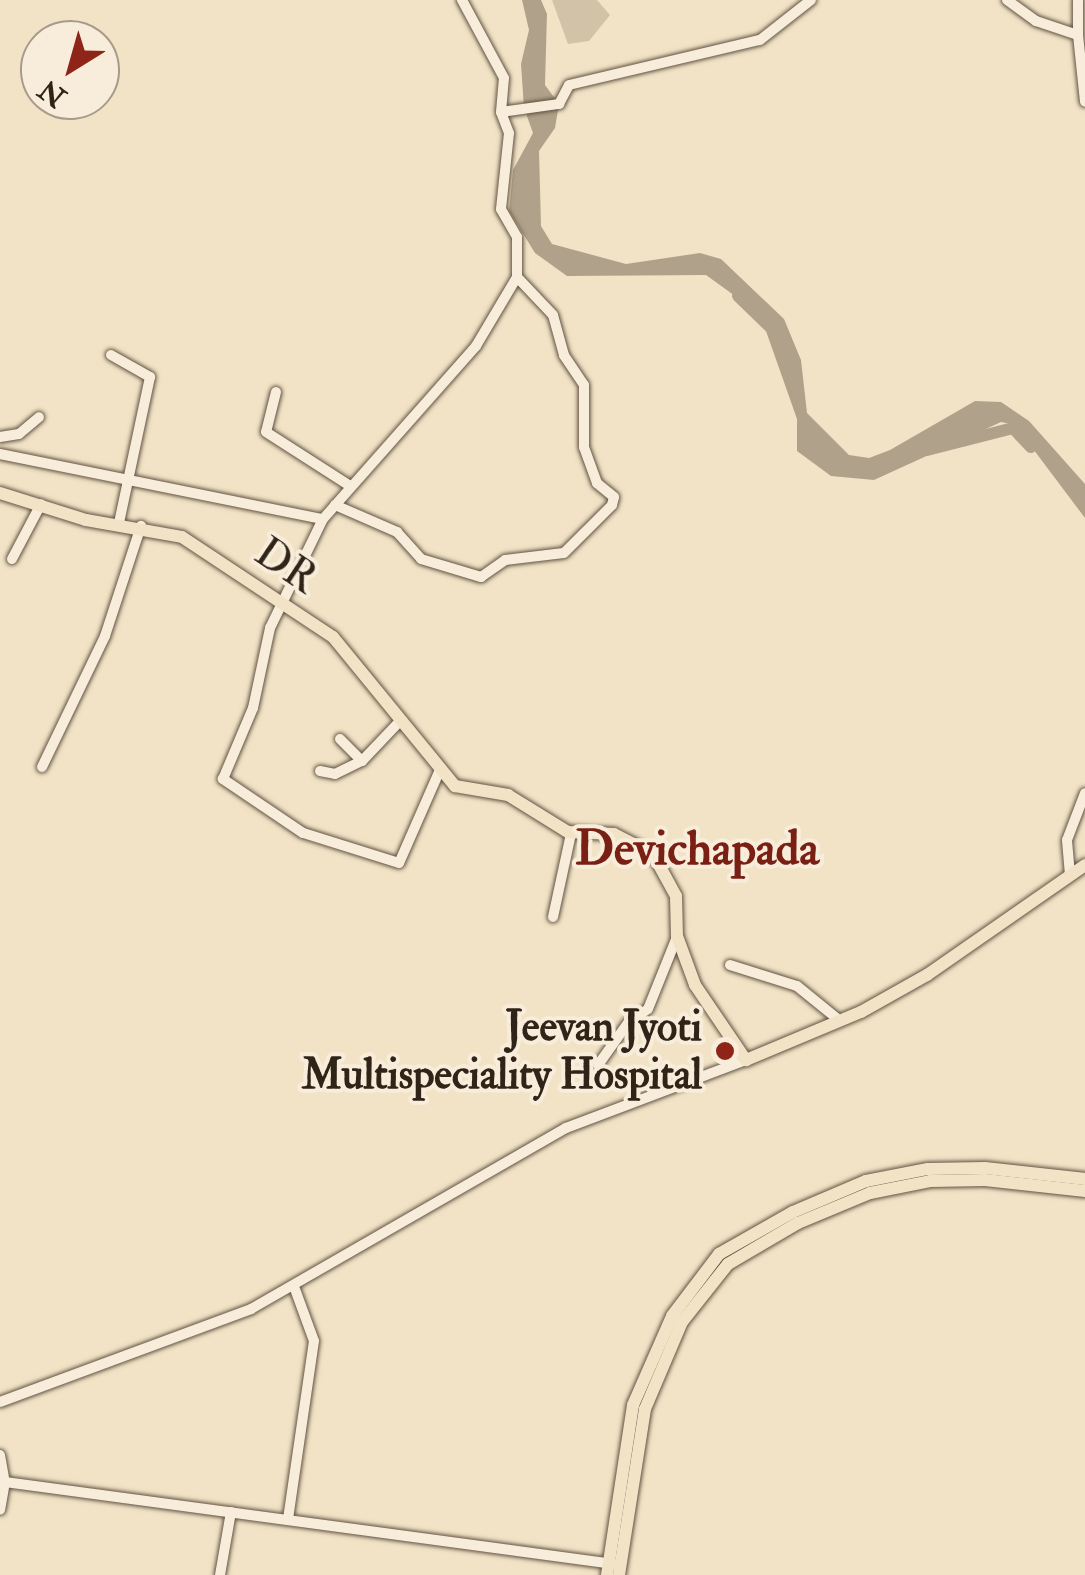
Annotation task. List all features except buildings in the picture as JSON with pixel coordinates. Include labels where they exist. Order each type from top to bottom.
[{"type":"main road","name":"DR","points":[[0,493],[182,537],[348,652],[438,772],[474,791],[508,795],[572,834]]},
{"type":"main road","points":[[572,834],[614,834],[652,854],[676,896],[678,936],[709,1010],[746,1060],[840,1021],[927,975],[1085,864]]},
{"type":"main road","points":[[613,1570],[627,1430],[646,1370],[672,1316],[720,1254],[793,1212],[866,1181],[928,1169],[985,1168],[1085,1179]]},
{"type":"main road","points":[[613,1570],[651,1392],[682,1322],[728,1264],[798,1223],[870,1193],[930,1181],[985,1180],[1085,1191]]},
{"type":"street","points":[[438,772],[398,863],[306,835],[225,783],[254,708],[270,628],[285,605],[322,519],[476,346],[517,277],[517,237],[500,209],[509,134],[501,112],[504,78],[462,0]]},
{"type":"street","points":[[501,112],[559,104],[568,85],[760,40],[811,0]]},
{"type":"street","points":[[1007,0],[1036,20],[1078,35]]},
{"type":"street","points":[[1078,0],[1085,102]]},
{"type":"street","points":[[335,505],[397,532],[421,559],[481,577],[505,560],[564,553],[612,505],[614,497],[597,483],[584,447],[584,385],[564,355],[553,315],[517,277]]},
{"type":"street","points":[[111,356],[150,377],[132,483],[119,522]]},
{"type":"street","points":[[276,392],[266,432],[350,486]]},
{"type":"street","points":[[0,437],[19,434],[39,417]]},
{"type":"street","points":[[0,454],[322,519]]},
{"type":"street","points":[[12,560],[41,504]]},
{"type":"street","points":[[42,767],[105,636],[141,525]]},
{"type":"street","points":[[320,771],[335,774],[362,761],[400,722]]},
{"type":"street","points":[[340,740],[362,761]]},
{"type":"street","points":[[1070,875],[1068,840],[1085,792]]},
{"type":"street","points":[[553,916],[572,834]]},
{"type":"street","points":[[598,1065],[628,1023],[648,1009],[678,936]]},
{"type":"street","points":[[730,964],[797,986],[840,1021]]},
{"type":"street","points":[[0,1402],[295,1289],[566,1128],[746,1060]]},
{"type":"street","points":[[288,1519],[314,1341],[295,1289]]},
{"type":"street","points":[[0,1454],[5,1482],[0,1510]]},
{"type":"street","points":[[5,1482],[416,1536],[613,1570]]},
{"type":"street","points":[[220,1575],[231,1512]]},
{"type":"street","points":[[414,1552],[416,1536]]},
{"type":"shaded area","points":[[522,0],[541,0],[547,14],[545,85],[559,104],[555,128],[539,151],[541,226],[552,244],[626,264],[700,253],[721,259],[784,319],[801,360],[807,413],[849,455],[869,458],[890,450],[975,401],[1001,402],[1029,421],[1085,484],[1085,518],[1015,425],[1001,422],[874,480],[831,476],[797,451],[797,419],[760,314],[706,275],[567,276],[535,253],[509,211],[513,170],[533,133],[524,108],[521,64],[529,30]]},
{"type":"shaded area","points":[[552,0],[597,0],[610,15],[589,41],[568,44]]},
{"type":"waterway","points":[[738,296],[770,327]]},
{"type":"waterway","points":[[927,450],[1013,428],[1031,447]]},
{"type":"place","name":"Jeevan Jyoti Multispeciality Hospital","points":[[725,1051]]},
{"type":"district","name":"Devichapada","points":[[697,850]]}]
